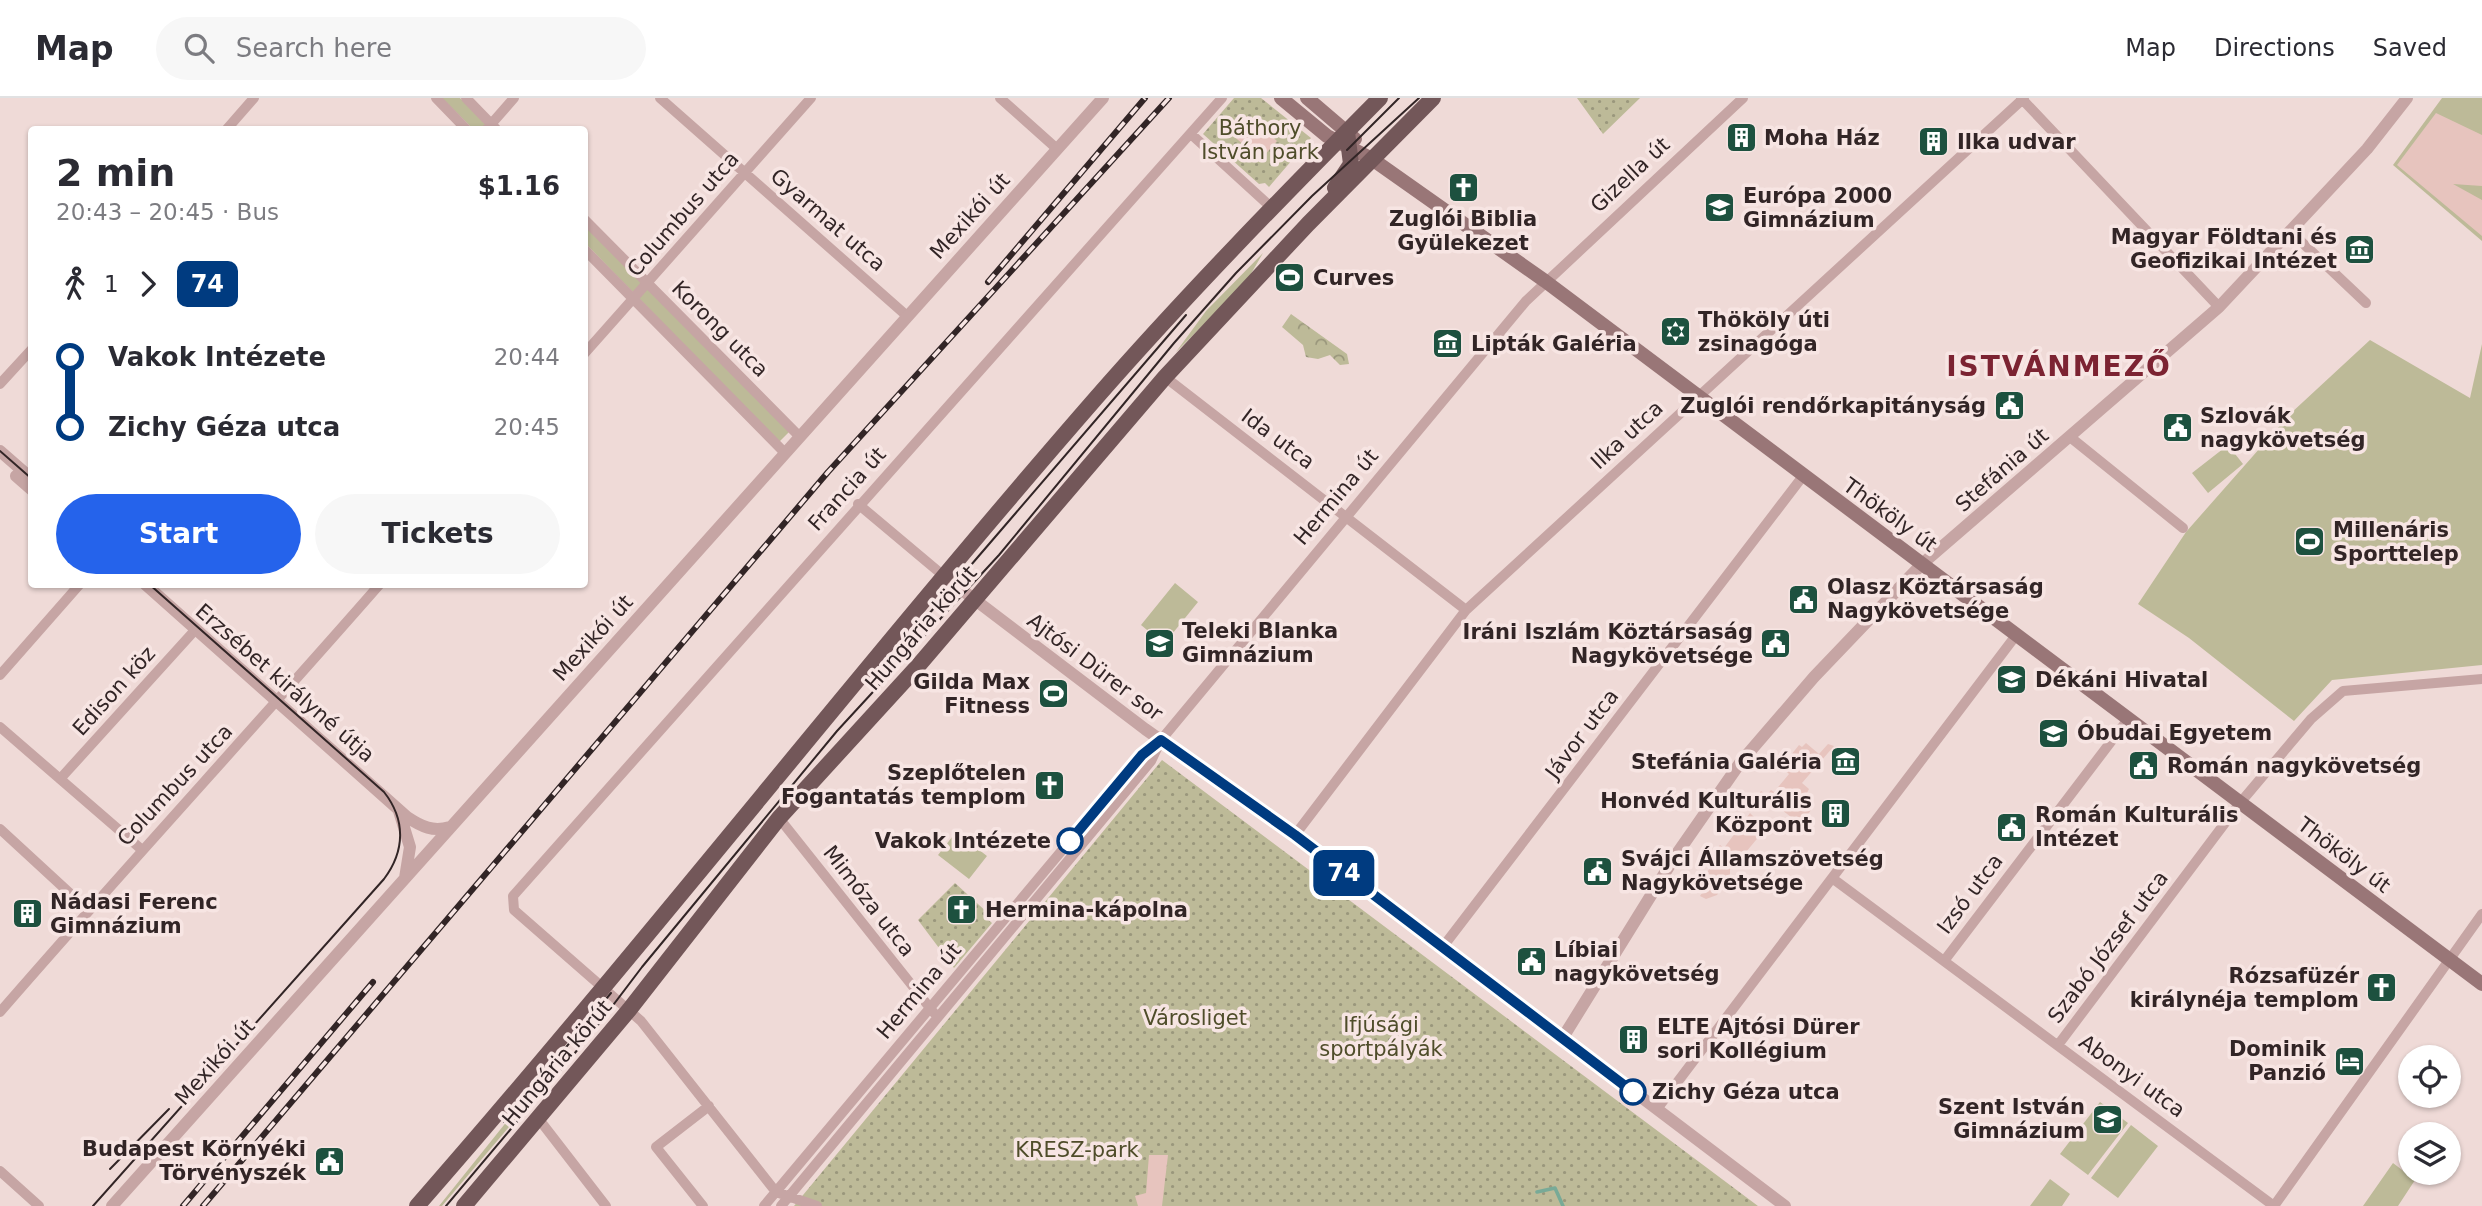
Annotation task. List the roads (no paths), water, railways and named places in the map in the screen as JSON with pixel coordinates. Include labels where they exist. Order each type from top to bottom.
[{"type":"main road","name":"Thököly út","points":[[1282,98],[1545,281],[2482,984]]},
{"type":"main road","name":"Thököly út","points":[[1307,98],[1345,141]]},
{"type":"main road","name":"Hungária körút","points":[[417,1206],[604,988],[1098,396],[1272,208],[1345,141],[1380,98]]},
{"type":"main road","name":"Hungária körút","points":[[464,1206],[629,1010],[779,818],[918,666],[1165,377],[1308,224],[1433,98]]},
{"type":"main road","points":[[1308,224],[1348,171],[1351,164],[1345,141]]},
{"type":"street","points":[[230,126],[254,98]]},
{"type":"street","points":[[436,98],[463,126]]},
{"type":"street","points":[[466,98],[489,126]]},
{"type":"street","points":[[493,126],[514,98]]},
{"type":"street","name":"Gyarmat utca","points":[[660,98],[907,316]]},
{"type":"street","name":"Columbus utca","points":[[588,350],[811,98]]},
{"type":"street","points":[[1000,98],[1056,149]]},
{"type":"street","name":"Mexikói út","points":[[112,1206],[1103,98]]},
{"type":"street","name":"Francia út","points":[[604,988],[514,910],[514,893],[1222,98]]},
{"type":"street","name":"Gizella út","points":[[1545,281],[1743,98]]},
{"type":"street","points":[[2022,98],[2219,307]]},
{"type":"street","name":"Ilka utca","points":[[1295,835],[1466,610],[2022,98]]},
{"type":"street","name":"Stefánia út","points":[[1562,1039],[1647,898],[1740,763],[1814,677],[1922,564],[2219,307],[2367,149],[2407,98]]},
{"type":"street","points":[[1191,134],[1272,208]]},
{"type":"street","name":"Korong utca","points":[[588,223],[799,436]]},
{"type":"street","points":[[2291,232],[2366,303]]},
{"type":"street","name":"Korong utca","points":[[588,253],[784,452]]},
{"type":"street","name":"Hermina út","points":[[764,1206],[1142,755],[1161,740],[1346,515],[1545,281]]},
{"type":"street","points":[[0,384],[28,353]]},
{"type":"street","name":"Ida utca","points":[[1165,377],[1466,610]]},
{"type":"street","points":[[2070,437],[2183,528]]},
{"type":"street","points":[[0,451],[28,476]]},
{"type":"street","points":[[0,462],[28,486]]},
{"type":"street","name":"Jávor utca","points":[[1442,948],[1803,476]]},
{"type":"street","name":"Ajtósi Dürer sor","points":[[859,504],[973,600],[1161,740],[1295,835],[1785,1206]]},
{"type":"street","points":[[0,676],[77,588]]},
{"type":"street","name":"Erzsébet királyné útja","points":[[150,588],[399,810],[427,828],[437,831],[451,827]]},
{"type":"street","name":"Columbus utca","points":[[0,1012],[141,849],[278,701],[377,588]]},
{"type":"street","name":"Edison köz","points":[[60,779],[196,629]]},
{"type":"street","points":[[1657,1109],[2017,634]]},
{"type":"street","name":"Szabó József utca","points":[[2058,1045],[2240,803],[2311,719],[2343,691],[2482,679]]},
{"type":"street","name":"Izsó utca","points":[[1944,961],[2129,718]]},
{"type":"street","points":[[0,727],[141,849]]},
{"type":"street","name":"Hermina út","points":[[781,1206],[1152,761],[1161,740]]},
{"type":"street","points":[[399,810],[410,847],[405,878]]},
{"type":"street","name":"Mimóza utca","points":[[779,818],[929,1009],[939,1018]]},
{"type":"street","points":[[0,829],[88,910]]},
{"type":"street","name":"Abonyi utca","points":[[1832,878],[2274,1206]]},
{"type":"street","points":[[2274,1206],[2482,914]]},
{"type":"street","points":[[604,988],[629,1010],[776,1192],[817,1206]]},
{"type":"street","points":[[703,1206],[656,1147],[709,1106]]},
{"type":"street","points":[[538,1118],[606,1206]]},
{"type":"street","points":[[0,1171],[38,1206]]},
{"type":"waterway","points":[[1537,1192],[1555,1188],[1563,1206]]},
{"type":"tram line","points":[[1347,150],[1399,98]]},
{"type":"tram line","points":[[446,1206],[595,1029],[642,967],[837,731],[999,555],[1174,343],[1236,273],[1312,196],[1419,98]]},
{"type":"tram line","points":[[885,665],[1186,315]]},
{"type":"tram line","points":[[0,451],[28,476]]},
{"type":"tram line","points":[[93,1206],[384,879],[399,847],[399,824],[384,792],[154,588]]},
{"type":"tram line","points":[[504,1122],[611,993]]},
{"type":"tram line","points":[[110,1169],[169,1109]]},
{"type":"railway","points":[[988,282],[1145,98]]},
{"type":"railway","points":[[203,1206],[828,472],[1169,98]]},
{"type":"railway","points":[[183,1206],[373,982]]},
{"type":"place","name":"Moha Ház","points":[[1741,138]]},
{"type":"place","name":"Ilka udvar","points":[[1934,142]]},
{"type":"place","name":"Zuglói Biblia Gyülekezet","points":[[1463,187]]},
{"type":"place","name":"Európa 2000 Gimnázium","points":[[1720,208]]},
{"type":"place","name":"Magyar Földtani és Geofizikai Intézet","points":[[2360,249]]},
{"type":"place","name":"Curves","points":[[1290,278]]},
{"type":"place","name":"Thököly úti zsinagóga","points":[[1675,332]]},
{"type":"place","name":"Lipták Galéria","points":[[1448,344]]},
{"type":"place","name":"Zuglói rendőrkapitányság","points":[[2009,406]]},
{"type":"place","name":"Szlovák nagykövetség","points":[[2177,428]]},
{"type":"place","name":"Millenáris Sporttelep","points":[[2310,542]]},
{"type":"place","name":"Olasz Köztársaság Nagykövetsége","points":[[1804,599]]},
{"type":"place","name":"Teleki Blanka Gimnázium","points":[[1159,643]]},
{"type":"place","name":"Iráni Iszlám Köztársaság Nagykövetsége","points":[[1776,644]]},
{"type":"place","name":"Dékáni Hivatal","points":[[2012,680]]},
{"type":"place","name":"Gilda Max Fitness","points":[[1053,694]]},
{"type":"place","name":"Óbudai Egyetem","points":[[2054,733]]},
{"type":"place","name":"Stefánia Galéria","points":[[1845,762]]},
{"type":"place","name":"Román nagykövetség","points":[[2144,766]]},
{"type":"place","name":"Szeplőtelen Fogantatás templom","points":[[1049,785]]},
{"type":"place","name":"Honvéd Kulturális Központ","points":[[1835,813]]},
{"type":"place","name":"Román Kulturális Intézet","points":[[2012,827]]},
{"type":"place","name":"Vakok Intézete","points":[[1070,841]]},
{"type":"place","name":"Svájci Államszövetség Nagykövetsége","points":[[1598,871]]},
{"type":"place","name":"Hermina-kápolna","points":[[962,910]]},
{"type":"place","name":"Nádasi Ferenc Gimnázium","points":[[27,914]]},
{"type":"place","name":"Líbiai nagykövetség","points":[[1531,962]]},
{"type":"place","name":"Rózsafüzér királynéja templom","points":[[2382,988]]},
{"type":"place","name":"ELTE Ajtósi Dürer sori Kollégium","points":[[1634,1039]]},
{"type":"place","name":"Dominik Panzió","points":[[2349,1061]]},
{"type":"place","name":"Zichy Géza utca","points":[[1633,1092]]},
{"type":"place","name":"Szent István Gimnázium","points":[[2108,1119]]},
{"type":"place","name":"Budapest Környéki Törvényszék","points":[[329,1161]]},
{"type":"district","name":"ISTVÁNMEZŐ","points":[[2059,366]]},
{"type":"park label","name":"Báthory István park","points":[[1260,140]]},
{"type":"park label","name":"Városliget","points":[[1195,1018]]},
{"type":"park label","name":"Ifjúsági sportpályák","points":[[1381,1037]]},
{"type":"park label","name":"KRESZ-park","points":[[1077,1150]]}]
